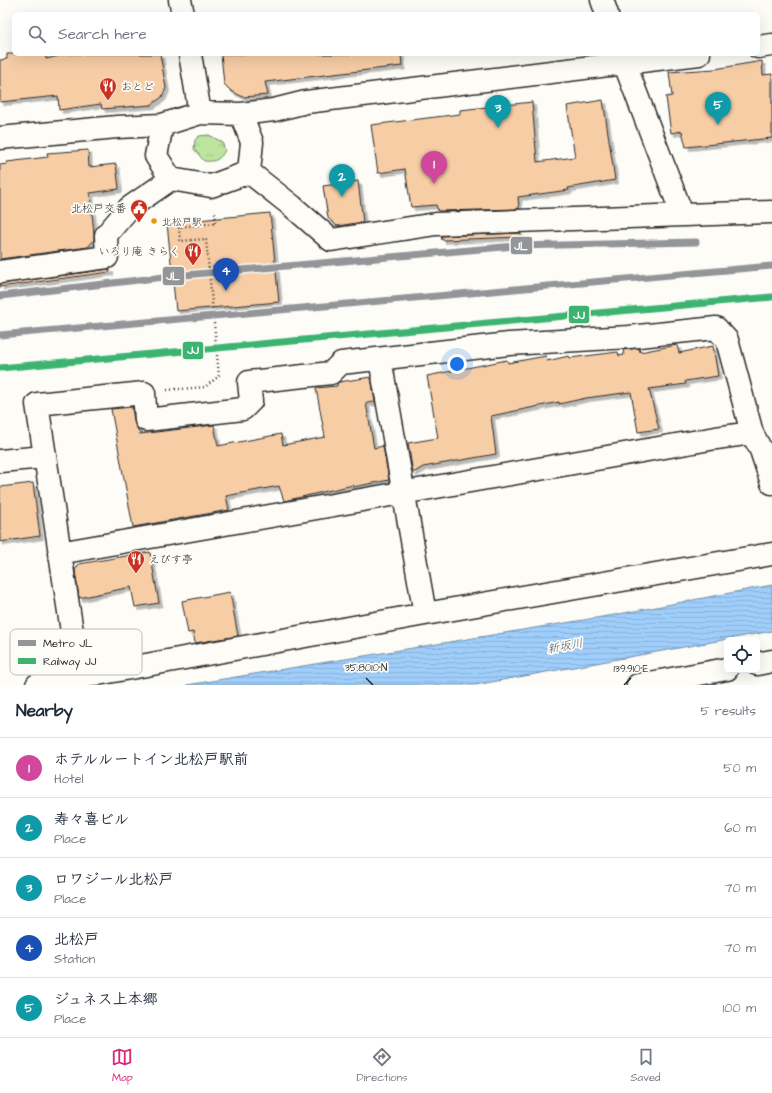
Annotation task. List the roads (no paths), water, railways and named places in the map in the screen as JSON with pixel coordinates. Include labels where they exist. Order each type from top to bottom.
[{"type":"street","points":[[180,0],[183,12]]},
{"type":"street","points":[[602,0],[606,12]]},
{"type":"street","points":[[760,47],[772,45]]},
{"type":"street","points":[[190,56],[200,113]]},
{"type":"street","points":[[0,138],[117,127],[162,125],[200,113],[241,114],[274,110],[306,102],[623,58],[661,56]]},
{"type":"street","points":[[623,58],[682,214]]},
{"type":"street","points":[[241,114],[252,142],[249,172]]},
{"type":"street","points":[[162,125],[156,156],[171,179]]},
{"type":"street","points":[[249,172],[292,206],[331,240],[436,224],[682,214],[772,212]]},
{"type":"street","points":[[0,272],[107,257],[106,235],[129,208],[171,179],[211,186],[249,172]]},
{"type":"street","points":[[71,629],[37,404],[144,393],[146,420],[243,408],[251,401],[250,382],[331,373],[341,364],[509,344],[629,337],[716,328],[727,340],[762,444],[772,483]]},
{"type":"street","points":[[380,359],[425,614]]},
{"type":"street","points":[[59,553],[716,438],[762,444]]},
{"type":"street","points":[[0,461],[44,457]]},
{"type":"street","points":[[142,666],[425,614],[772,554]]},
{"type":"street","points":[[760,663],[772,661]]},
{"type":"street","points":[[37,685],[90,675]]},
{"type":"street","points":[[638,685],[727,675]]},
{"type":"water","name":"新坂川","points":[[772,585],[772,631],[739,637],[724,637],[724,640],[475,685],[187,685],[614,615]]},
{"type":"metro line","name":"JL","points":[[0,296],[173,276],[516,246],[696,242]]},
{"type":"metro line","name":"JL","points":[[0,335],[772,266]]},
{"type":"rail line","name":"JJ","points":[[0,368],[772,297]]},
{"type":"place","name":"おとど","points":[[108,101]]},
{"type":"place","name":"ジュネス上本郷","points":[[718,125]]},
{"type":"place","name":"ロワジール北松戸","points":[[498,128]]},
{"type":"place","name":"ホテルルートイン北松戸駅前","points":[[434,184]]},
{"type":"place","name":"寿々喜ビル","points":[[342,197]]},
{"type":"place","name":"北松戸駅","points":[[154,221]]},
{"type":"place","name":"北松戸交番","points":[[139,223]]},
{"type":"place","name":"いろり庵 きらく","points":[[193,266]]},
{"type":"place","name":"北松戸","points":[[226,291]]},
{"type":"place","name":"えびす亭","points":[[136,574]]}]
